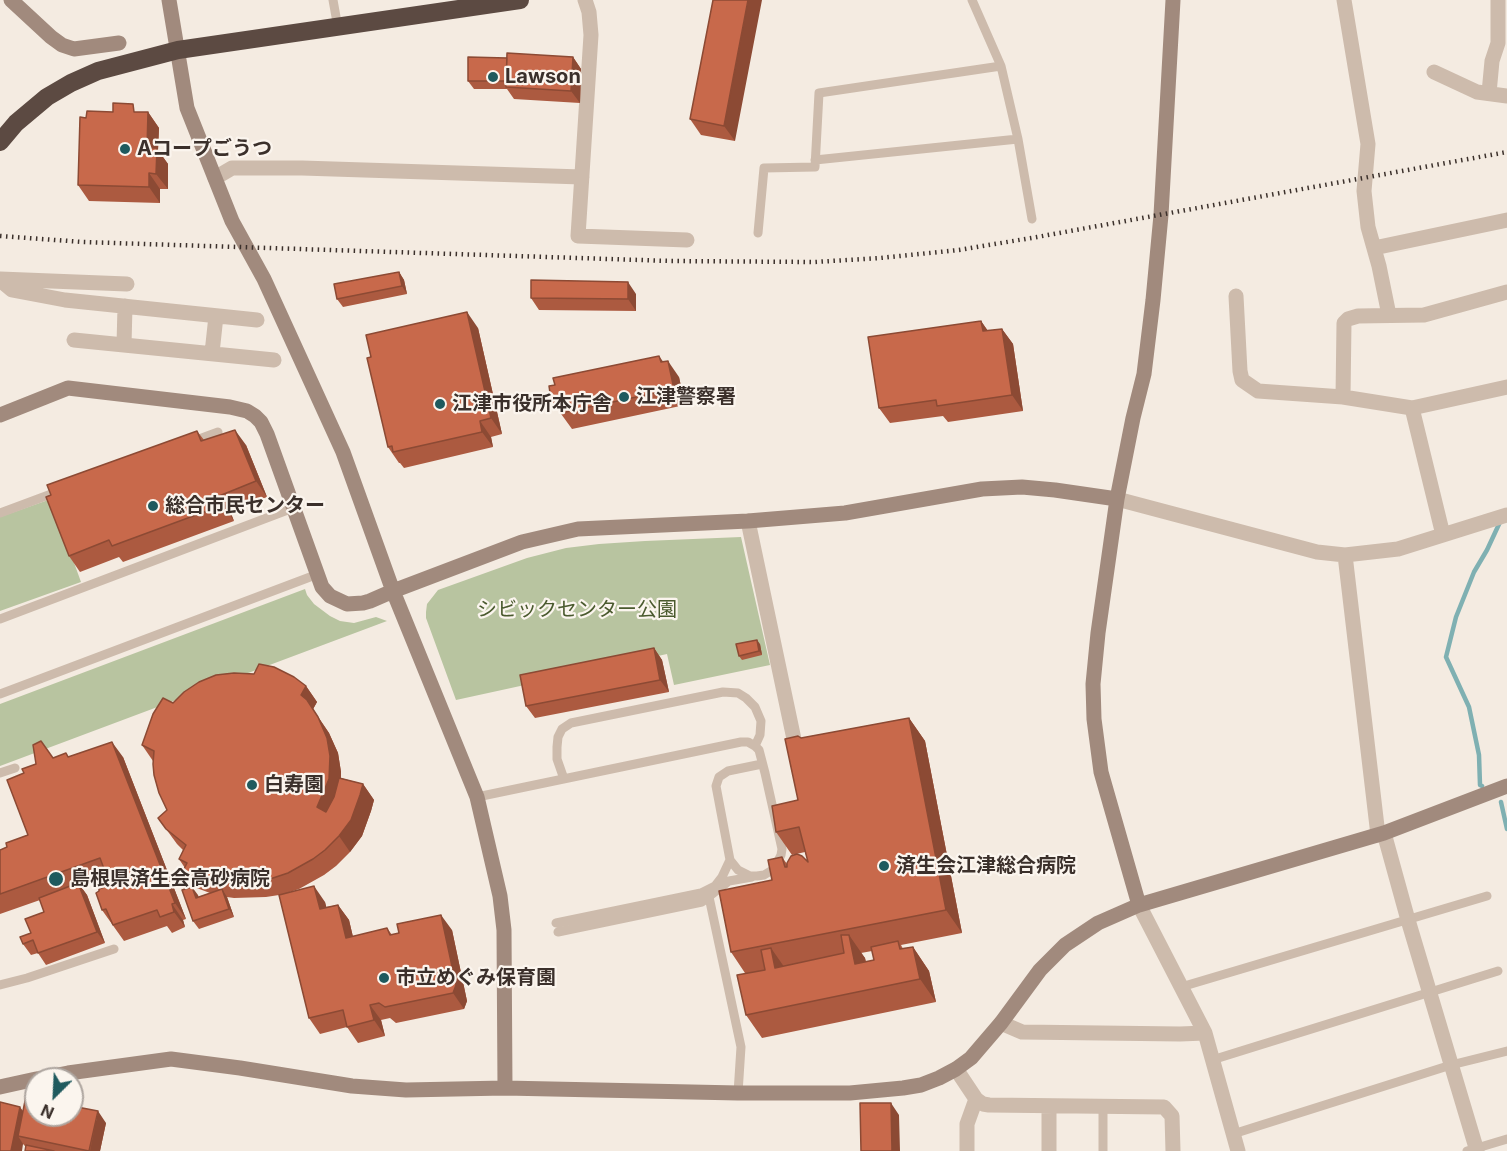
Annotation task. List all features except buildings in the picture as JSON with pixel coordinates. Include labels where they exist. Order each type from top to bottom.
[{"type":"highway","points":[[0,142],[16,123],[48,97],[71,83],[98,71],[178,50],[520,0]]},
{"type":"street","points":[[11,0],[62,45],[74,49],[119,43]]},
{"type":"street","points":[[169,0],[187,108],[232,221],[264,279],[343,453],[393,591],[477,797],[500,896],[504,930],[505,1088]]},
{"type":"street","points":[[585,0],[589,12],[591,35],[578,236],[687,240]]},
{"type":"street","points":[[1173,0],[1161,215],[1153,300],[1144,374],[1117,500],[1098,633],[1094,719],[1101,772],[1139,905],[1205,1033],[1238,1151]]},
{"type":"street","points":[[1344,0],[1368,144],[1364,191],[1368,227],[1389,315]]},
{"type":"street","points":[[1489,93],[1492,61],[1498,43],[1501,8]]},
{"type":"street","points":[[1434,72],[1476,92],[1507,96]]},
{"type":"street","points":[[215,178],[232,168],[582,177]]},
{"type":"street","points":[[1374,248],[1507,220]]},
{"type":"street","points":[[0,279],[127,284]]},
{"type":"street","points":[[0,279],[12,290],[65,300],[257,320]]},
{"type":"street","points":[[1343,398],[1344,323],[1348,319],[1358,316],[1424,315],[1507,292]]},
{"type":"street","points":[[1236,296],[1242,380],[1258,391],[1343,398],[1412,408],[1507,387]]},
{"type":"street","points":[[124,345],[125,306]]},
{"type":"street","points":[[212,353],[216,316]]},
{"type":"street","points":[[74,340],[274,360]]},
{"type":"street","points":[[0,415],[68,388],[230,407],[247,411],[261,422],[267,434],[322,586],[335,600],[347,604],[363,603],[522,542],[578,530],[748,521],[845,513],[982,489],[1055,490],[1117,500],[1317,552],[1345,555],[1398,549],[1507,515]]},
{"type":"street","points":[[1412,408],[1443,535]]},
{"type":"street","points":[[748,521],[795,744]]},
{"type":"street","points":[[1345,555],[1381,834],[1451,1065],[1474,1150]]},
{"type":"street","points":[[84,1071],[171,1059],[352,1086],[406,1090],[505,1088],[850,1093],[921,1085],[956,1069],[971,1058],[1001,1023],[1040,970],[1065,945],[1098,923],[1139,905],[1381,834],[1507,786]]},
{"type":"street","points":[[1001,1023],[1022,1032],[1205,1033]]},
{"type":"street","points":[[956,1069],[976,1099],[982,1104],[1164,1107],[1172,1116],[1173,1151]]},
{"type":"street","points":[[0,1087],[24,1082]]},
{"type":"street","points":[[967,1151],[967,1124],[976,1099]]},
{"type":"street","points":[[1049,1106],[1049,1151]]},
{"type":"lane","points":[[333,0],[338,28]]},
{"type":"lane","points":[[972,0],[1001,66],[1018,139],[1032,219]]},
{"type":"lane","points":[[758,233],[764,168],[815,166],[819,93],[1001,66]]},
{"type":"lane","points":[[815,160],[1018,139]]},
{"type":"lane","points":[[185,444],[218,432]]},
{"type":"lane","points":[[0,513],[76,484]]},
{"type":"lane","points":[[0,619],[293,508]]},
{"type":"lane","points":[[0,694],[318,574]]},
{"type":"lane","points":[[564,779],[557,759],[558,737],[562,729],[571,723],[723,692],[738,693],[754,707],[760,721],[760,735],[754,746]]},
{"type":"lane","points":[[477,797],[748,742],[759,750],[782,849],[774,868],[764,875],[729,881],[702,902],[557,928],[701,893],[715,886],[730,860]]},
{"type":"lane","points":[[757,876],[750,876],[738,870],[730,860],[716,791],[717,781],[728,771],[762,764]]},
{"type":"lane","points":[[0,774],[15,768]]},
{"type":"lane","points":[[1181,987],[1487,896]]},
{"type":"lane","points":[[709,897],[741,1047],[738,1093]]},
{"type":"lane","points":[[0,985],[114,949]]},
{"type":"lane","points":[[1212,1060],[1498,971]]},
{"type":"lane","points":[[1233,1134],[1451,1065],[1507,1051]]},
{"type":"lane","points":[[1103,1107],[1103,1151]]},
{"type":"lane","points":[[1474,1150],[1507,1139]]},
{"type":"green space","points":[[51,499],[81,582],[0,611],[0,517]]},
{"type":"green space","name":"シビックセンター公園","points":[[741,537],[770,665],[674,685],[667,654],[456,700],[426,618],[427,604],[438,590],[527,558],[566,548],[645,541]]},
{"type":"green space","points":[[305,589],[314,604],[340,621],[354,623],[376,617],[387,621],[0,766],[0,704]]},
{"type":"waterway","points":[[1482,786],[1480,785],[1479,755],[1469,707],[1446,657],[1456,617],[1474,572],[1500,522]]},
{"type":"waterway","points":[[1501,802],[1507,829]]},
{"type":"railway","points":[[0,236],[83,242],[671,261],[815,262],[959,250],[1507,152]]},
{"type":"place","name":"Lawson","points":[[493,77]]},
{"type":"place","name":"Aコープごうつ","points":[[125,149]]},
{"type":"place","name":"江津警察署","points":[[624,397]]},
{"type":"place","name":"江津市役所本庁舎","points":[[440,404]]},
{"type":"place","name":"総合市民センター","points":[[153,506]]},
{"type":"place","name":"白寿園","points":[[252,785]]},
{"type":"place","name":"済生会江津総合病院","points":[[884,866]]},
{"type":"place","name":"島根県済生会高砂病院","points":[[56,879]]},
{"type":"place","name":"市立めぐみ保育園","points":[[384,978]]}]
